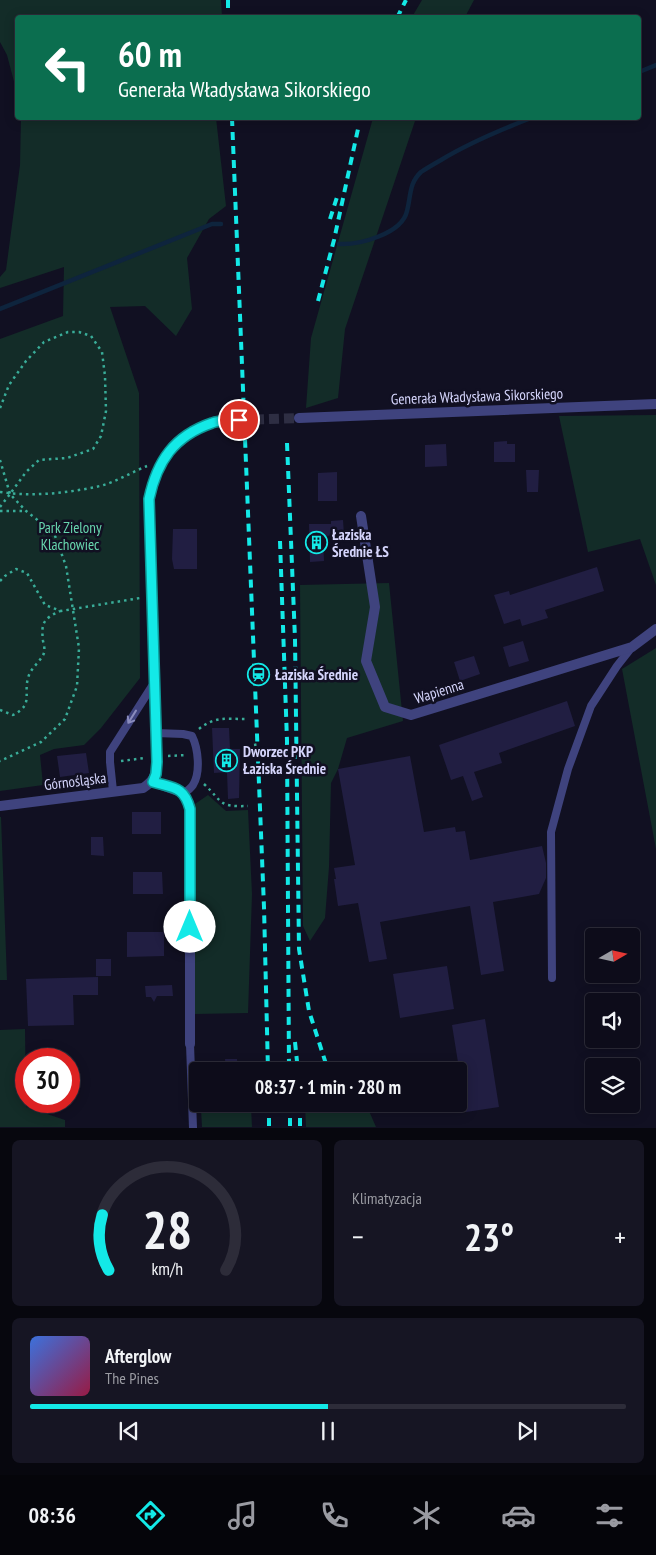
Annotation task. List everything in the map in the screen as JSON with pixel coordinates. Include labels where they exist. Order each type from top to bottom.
[{"type":"street","name":"Generała Władysława Sikorskiego","points":[[299,418],[656,404]]},
{"type":"street","points":[[190,1044],[190,809],[184,793],[153,782],[157,762],[149,499],[153,479],[164,457],[175,445],[189,433],[214,422],[239,420]]},
{"type":"street","name":"Wapienna","points":[[361,516],[375,607],[366,661],[385,707],[411,715],[632,647],[656,630]]},
{"type":"street","name":"Górnośląska","points":[[0,806],[143,788],[153,782]]},
{"type":"lane","points":[[552,978],[551,832],[568,770],[591,706],[632,647]]},
{"type":"lane","points":[[113,791],[110,752],[154,683]]},
{"type":"lane","points":[[156,734],[192,736],[196,744],[198,771],[193,784],[184,793]]},
{"type":"lane","points":[[190,1044],[193,1128]]},
{"type":"path","points":[[0,408],[9,385],[26,361],[44,342],[68,332],[78,332],[91,336],[102,352],[106,412],[101,436],[94,449],[67,458],[39,460],[26,472],[0,509],[26,511]]},
{"type":"path","points":[[0,492],[10,494],[42,494],[102,486],[164,457]]},
{"type":"path","points":[[0,460],[10,494],[26,511],[54,533],[66,566],[79,648],[77,686],[64,720],[41,742],[0,761]]},
{"type":"path","points":[[0,581],[4,576],[16,569],[27,573],[46,605],[61,611]]},
{"type":"path","points":[[0,710],[13,715],[23,710],[27,700],[29,674],[44,651],[42,627],[48,617],[61,611],[141,598]]},
{"type":"path","points":[[192,736],[209,721],[245,720]]},
{"type":"path","points":[[254,744],[260,744]]},
{"type":"path","points":[[196,777],[223,804],[230,807],[248,806]]},
{"type":"green space","points":[[0,0],[221,0],[222,15],[15,15],[15,85],[7,55],[0,42]]},
{"type":"green space","points":[[422,0],[474,0],[466,15],[413,15]]},
{"type":"green space","name":"Park Zielony Klachowiec","points":[[21,120],[216,120],[226,206],[209,219],[187,258],[192,309],[176,336],[145,306],[110,307],[139,393],[140,678],[101,728],[84,745],[54,749],[40,755],[43,785],[0,791],[0,339],[63,316],[64,267],[0,288],[0,277],[6,270],[20,165]]},
{"type":"green space","points":[[372,120],[415,120],[345,329],[338,398],[306,408],[311,338]]},
{"type":"green space","points":[[656,415],[656,585],[640,539],[588,552],[559,416]]},
{"type":"green space","points":[[389,583],[403,721],[347,738],[338,769],[331,783],[329,867],[325,918],[310,941],[303,926],[300,585]]},
{"type":"green space","points":[[656,648],[656,849],[622,669]]},
{"type":"green space","points":[[208,795],[226,811],[248,810],[252,894],[248,1013],[195,1014],[195,804]]},
{"type":"green space","points":[[1,817],[7,980],[0,980]]},
{"type":"green space","points":[[25,1029],[25,1048],[15,1048],[15,1113],[44,1113],[65,1120],[65,1127],[0,1127],[0,1030]]},
{"type":"green space","points":[[201,1112],[251,1112],[252,1127],[202,1127]]},
{"type":"green space","points":[[305,1112],[369,1112],[376,1127],[306,1127]]},
{"type":"building","points":[[507,441],[507,444],[515,444],[515,462],[494,462],[494,442]]},
{"type":"building","points":[[446,444],[447,466],[425,467],[425,445]]},
{"type":"building","points":[[526,470],[539,470],[538,492],[527,492]]},
{"type":"building","points":[[337,472],[337,501],[318,501],[318,473]]},
{"type":"building","name":"Łaziska Średnie ŁS","points":[[343,520],[344,535],[323,536],[324,561],[310,562],[309,524],[331,524],[331,521]]},
{"type":"building","points":[[173,529],[197,529],[197,569],[174,569],[172,559]]},
{"type":"building","points":[[597,567],[604,591],[545,610],[548,618],[522,626],[520,619],[504,624],[494,595],[509,591],[510,595]]},
{"type":"building","points":[[523,641],[529,661],[509,667],[503,647]]},
{"type":"building","points":[[474,656],[480,674],[460,681],[454,662]]},
{"type":"building","points":[[567,701],[575,726],[499,753],[502,763],[474,772],[483,797],[472,801],[463,776],[451,780],[439,745]]},
{"type":"building","name":"Dworzec PKP Łaziska Średnie","points":[[212,728],[229,728],[230,749],[240,749],[239,798],[228,799],[227,772],[214,773]]},
{"type":"building","points":[[86,753],[89,773],[60,777],[57,756]]},
{"type":"building","points":[[410,756],[424,832],[455,827],[456,832],[465,831],[470,860],[542,846],[546,863],[546,878],[539,894],[493,902],[504,971],[481,975],[470,906],[380,922],[387,959],[369,962],[358,903],[338,906],[334,868],[355,865],[338,769]]},
{"type":"building","points":[[132,812],[161,812],[161,834],[132,834]]},
{"type":"building","points":[[91,837],[103,837],[104,856],[91,855]]},
{"type":"building","points":[[133,872],[162,872],[163,894],[133,894]]},
{"type":"building","points":[[127,932],[164,932],[164,956],[127,957]]},
{"type":"building","points":[[96,959],[111,959],[111,976],[96,976]]},
{"type":"building","points":[[447,966],[454,1009],[400,1018],[393,974]]},
{"type":"building","points":[[98,977],[98,995],[73,995],[74,1025],[28,1026],[26,979]]},
{"type":"building","points":[[172,985],[173,996],[157,996],[154,1002],[151,997],[146,997],[145,986]]},
{"type":"building","points":[[485,1019],[499,1107],[467,1112],[467,1062],[458,1062],[452,1025]]},
{"type":"building","points":[[225,1059],[237,1059],[237,1062],[225,1062]]},
{"type":"waterway","points":[[641,71],[656,65]]},
{"type":"waterway","points":[[339,244],[368,240],[389,232],[403,219],[407,211],[412,185],[421,172],[474,142],[526,120]]},
{"type":"waterway","points":[[0,309],[212,224],[221,224]]},
{"type":"tunnel","points":[[239,420],[299,418]]},
{"type":"railway","points":[[228,0],[228,15]]},
{"type":"railway","points":[[398,15],[406,0]]},
{"type":"railway","points":[[232,120],[264,907],[268,1062]]},
{"type":"railway","points":[[318,301],[334,240],[358,129]]},
{"type":"railway","points":[[330,219],[338,194]]},
{"type":"railway","points":[[287,443],[295,639],[299,949],[309,1011],[325,1062]]},
{"type":"railway","points":[[280,541],[287,741],[289,1062]]},
{"type":"railway","points":[[295,1042],[297,1062]]},
{"type":"railway","points":[[269,1112],[269,1128]]},
{"type":"railway","points":[[290,1112],[290,1128]]},
{"type":"railway","points":[[300,1112],[300,1128]]},
{"type":"place","name":"Łaziska Średnie ŁS","points":[[316,543]]},
{"type":"place","name":"Łaziska Średnie","points":[[259,674]]},
{"type":"place","name":"Dworzec PKP Łaziska Średnie","points":[[227,760]]},
{"type":"route","points":[[190,927],[190,809],[188,800],[184,793],[153,782],[157,762],[149,499],[153,479],[164,457],[175,445],[189,433],[214,422],[239,420]]}]
